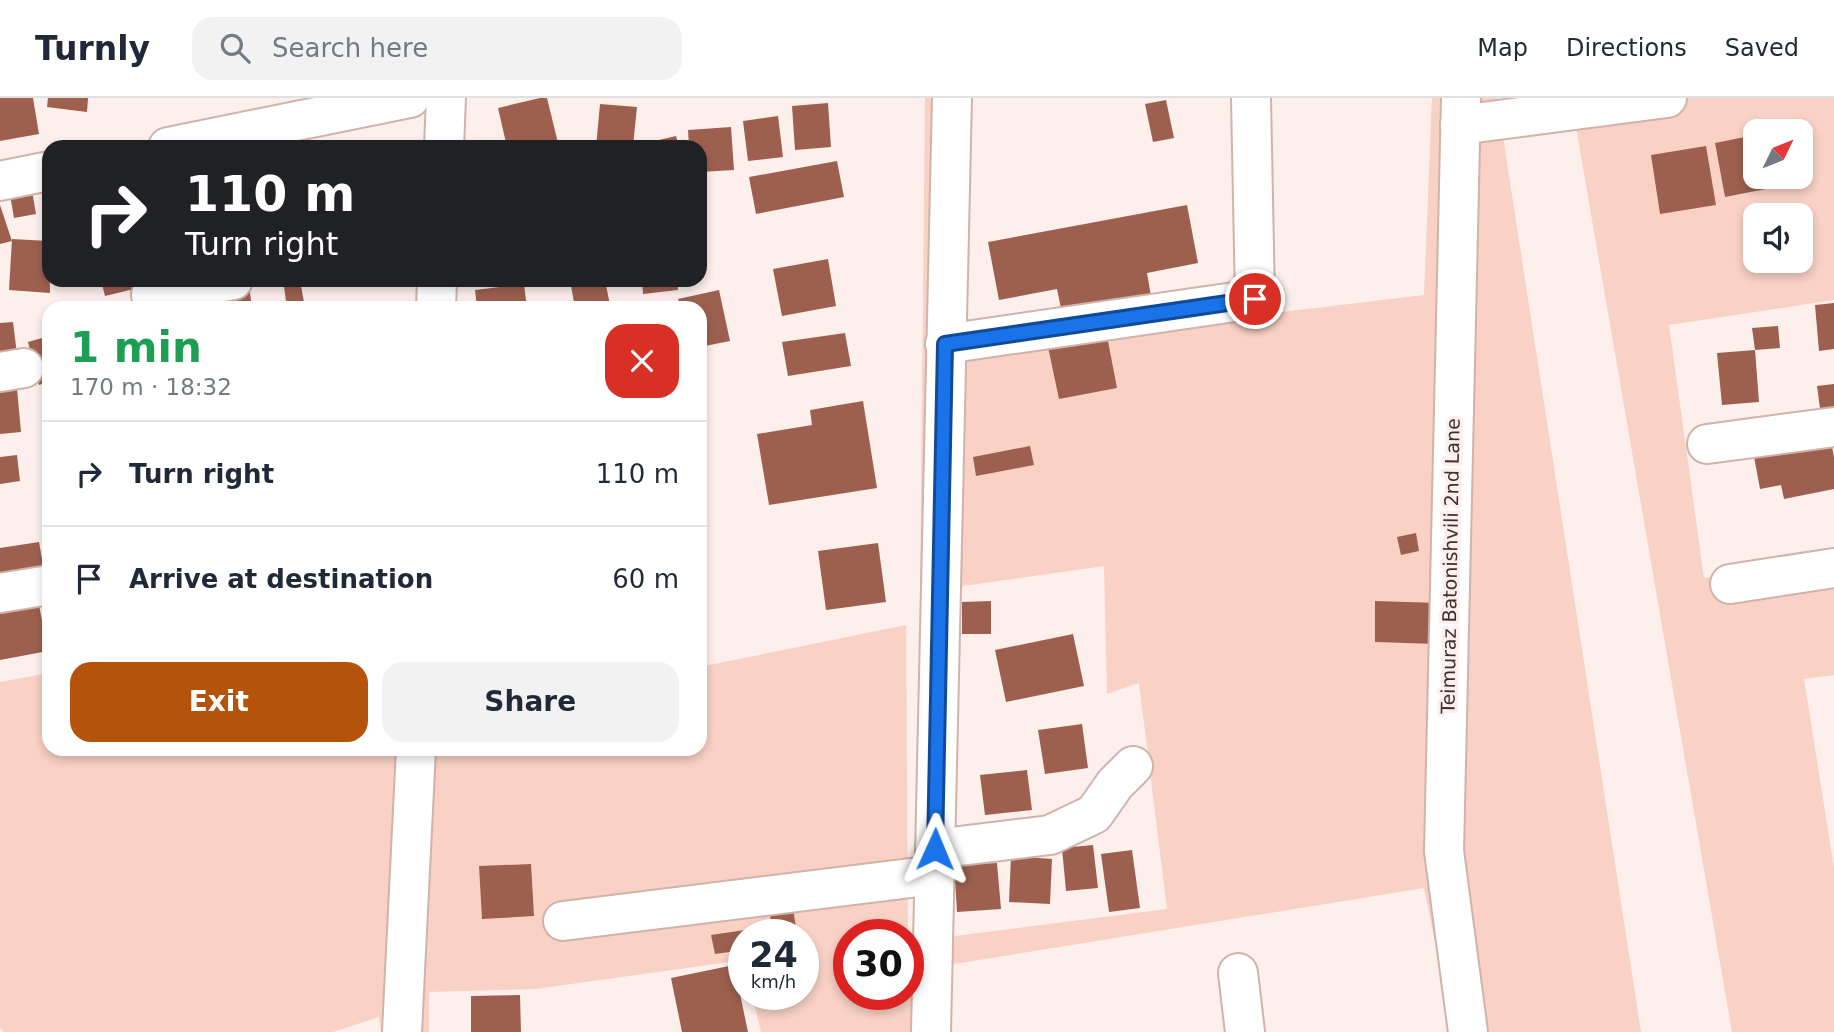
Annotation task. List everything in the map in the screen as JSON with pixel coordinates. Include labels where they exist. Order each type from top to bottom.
[{"type":"street","points":[[203,140],[410,98]]},
{"type":"street","points":[[444,140],[446,98]]},
{"type":"street","points":[[931,1032],[952,98]]},
{"type":"street","points":[[945,344],[1255,299],[1251,98]]},
{"type":"street","points":[[1461,112],[1667,98]]},
{"type":"street","name":"Teimuraz Batonishvili 2nd Lane","points":[[1461,112],[1444,851],[1468,1032]]},
{"type":"street","points":[[0,181],[42,172]]},
{"type":"street","points":[[151,295],[195,287]]},
{"type":"street","points":[[1707,444],[1834,426]]},
{"type":"street","points":[[1730,584],[1834,568]]},
{"type":"street","points":[[0,593],[42,587]]},
{"type":"street","points":[[402,1032],[416,756]]},
{"type":"street","points":[[563,921],[935,862],[1050,835],[1094,814],[1115,784],[1133,766]]},
{"type":"street","points":[[1238,973],[1245,1032]]},
{"type":"shaded area","points":[[925,98],[968,98],[965,350],[1424,295],[1432,98],[1497,98],[1641,1032],[1453,1032],[1424,888],[948,965],[947,1032],[761,1032],[756,1010],[819,1010],[819,919],[728,919],[728,962],[535,989],[429,992],[429,1032],[381,1032],[379,1017],[333,1032],[4,1032],[0,1028],[0,682],[42,674],[42,756],[707,756],[707,666],[906,625],[908,919],[833,919],[833,1010],[924,1010],[924,940],[1167,909],[1139,683],[1107,694],[1104,566],[920,592]]},
{"type":"shaded area","points":[[1571,98],[1834,98],[1834,300],[1669,325],[1704,578],[1834,560],[1834,675],[1804,679],[1834,868],[1834,1032],[1732,1032]]},
{"type":"building","points":[[0,98],[33,98],[39,134],[0,141]]},
{"type":"building","points":[[48,98],[88,98],[87,112],[47,107]]},
{"type":"building","points":[[547,98],[557,140],[505,140],[498,108]]},
{"type":"building","points":[[1166,100],[1174,138],[1153,142],[1145,104]]},
{"type":"building","points":[[828,103],[831,147],[795,150],[792,106]]},
{"type":"building","points":[[600,104],[637,107],[634,140],[597,140]]},
{"type":"building","points":[[778,116],[783,157],[748,161],[743,121]]},
{"type":"building","points":[[731,127],[734,170],[707,172],[707,140],[689,140],[688,130]]},
{"type":"building","points":[[676,136],[677,140],[659,140]]},
{"type":"building","points":[[1743,137],[1743,189],[1766,189],[1725,197],[1715,143]]},
{"type":"building","points":[[1706,146],[1716,205],[1660,214],[1651,155]]},
{"type":"building","points":[[837,161],[844,197],[756,214],[749,177]]},
{"type":"building","points":[[31,185],[36,214],[14,218],[9,189]]},
{"type":"building","points":[[0,205],[12,241],[0,244]]},
{"type":"building","points":[[1187,205],[1198,263],[1147,273],[1152,302],[1063,318],[1057,289],[999,300],[988,242]]},
{"type":"building","points":[[12,239],[42,241],[42,287],[50,287],[50,293],[9,290]]},
{"type":"building","points":[[828,259],[836,306],[782,316],[773,269]]},
{"type":"building","points":[[103,287],[134,287],[134,289],[105,296]]},
{"type":"building","points":[[249,287],[251,301],[226,301],[223,288]]},
{"type":"building","points":[[284,287],[301,287],[304,301],[286,301]]},
{"type":"building","points":[[524,287],[526,301],[476,301],[475,290]]},
{"type":"building","points":[[571,287],[606,287],[609,301],[574,301]]},
{"type":"building","points":[[642,287],[678,287],[678,290],[643,294]]},
{"type":"building","points":[[719,290],[730,341],[707,346],[707,301],[678,299]]},
{"type":"building","points":[[1834,303],[1834,349],[1819,351],[1815,305]]},
{"type":"building","points":[[13,322],[18,362],[0,363],[0,323]]},
{"type":"building","points":[[1778,326],[1780,348],[1755,350],[1752,328]]},
{"type":"building","points":[[845,333],[851,366],[788,376],[782,342]]},
{"type":"building","points":[[1107,336],[1117,388],[1059,399],[1048,347]]},
{"type":"building","points":[[42,338],[42,384],[39,385],[28,342]]},
{"type":"building","points":[[1755,350],[1759,402],[1722,405],[1717,353]]},
{"type":"building","points":[[16,378],[21,432],[0,434],[0,379]]},
{"type":"building","points":[[1834,384],[1834,415],[1821,416],[1817,386]]},
{"type":"building","points":[[863,401],[877,488],[769,505],[757,434],[812,425],[810,410]]},
{"type":"building","points":[[1830,437],[1834,457],[1834,489],[1784,499],[1781,485],[1760,489],[1753,451]]},
{"type":"building","points":[[1030,446],[1034,465],[976,476],[973,457]]},
{"type":"building","points":[[17,455],[20,481],[0,484],[0,457]]},
{"type":"building","points":[[1416,533],[1419,551],[1401,555],[1397,537]]},
{"type":"building","points":[[39,542],[42,571],[0,577],[0,548]]},
{"type":"building","points":[[878,543],[886,602],[826,610],[818,551]]},
{"type":"building","points":[[991,601],[991,634],[962,634],[962,602]]},
{"type":"building","points":[[1375,601],[1438,603],[1437,644],[1375,642]]},
{"type":"building","points":[[39,605],[42,652],[0,660],[0,612]]},
{"type":"building","points":[[1073,634],[1084,686],[1006,702],[995,650]]},
{"type":"building","points":[[1082,724],[1088,768],[1045,774],[1038,730]]},
{"type":"building","points":[[1027,770],[1032,810],[985,815],[980,775]]},
{"type":"building","points":[[1093,845],[1098,888],[1066,891],[1062,848]]},
{"type":"building","points":[[1132,850],[1140,908],[1109,912],[1101,854]]},
{"type":"building","points":[[1011,856],[1052,859],[1050,904],[1009,902]]},
{"type":"building","points":[[997,863],[1001,909],[957,912],[954,865]]},
{"type":"building","points":[[531,864],[534,916],[482,919],[479,866]]},
{"type":"building","points":[[793,908],[795,919],[771,919],[769,911]]},
{"type":"building","points":[[728,932],[728,952],[715,954],[711,935]]},
{"type":"building","points":[[728,966],[728,1010],[743,1010],[748,1032],[682,1032],[671,978]]},
{"type":"building","points":[[520,995],[521,1032],[471,1032],[471,996]]},
{"type":"route","points":[[935,849],[945,344],[1255,299]]}]
